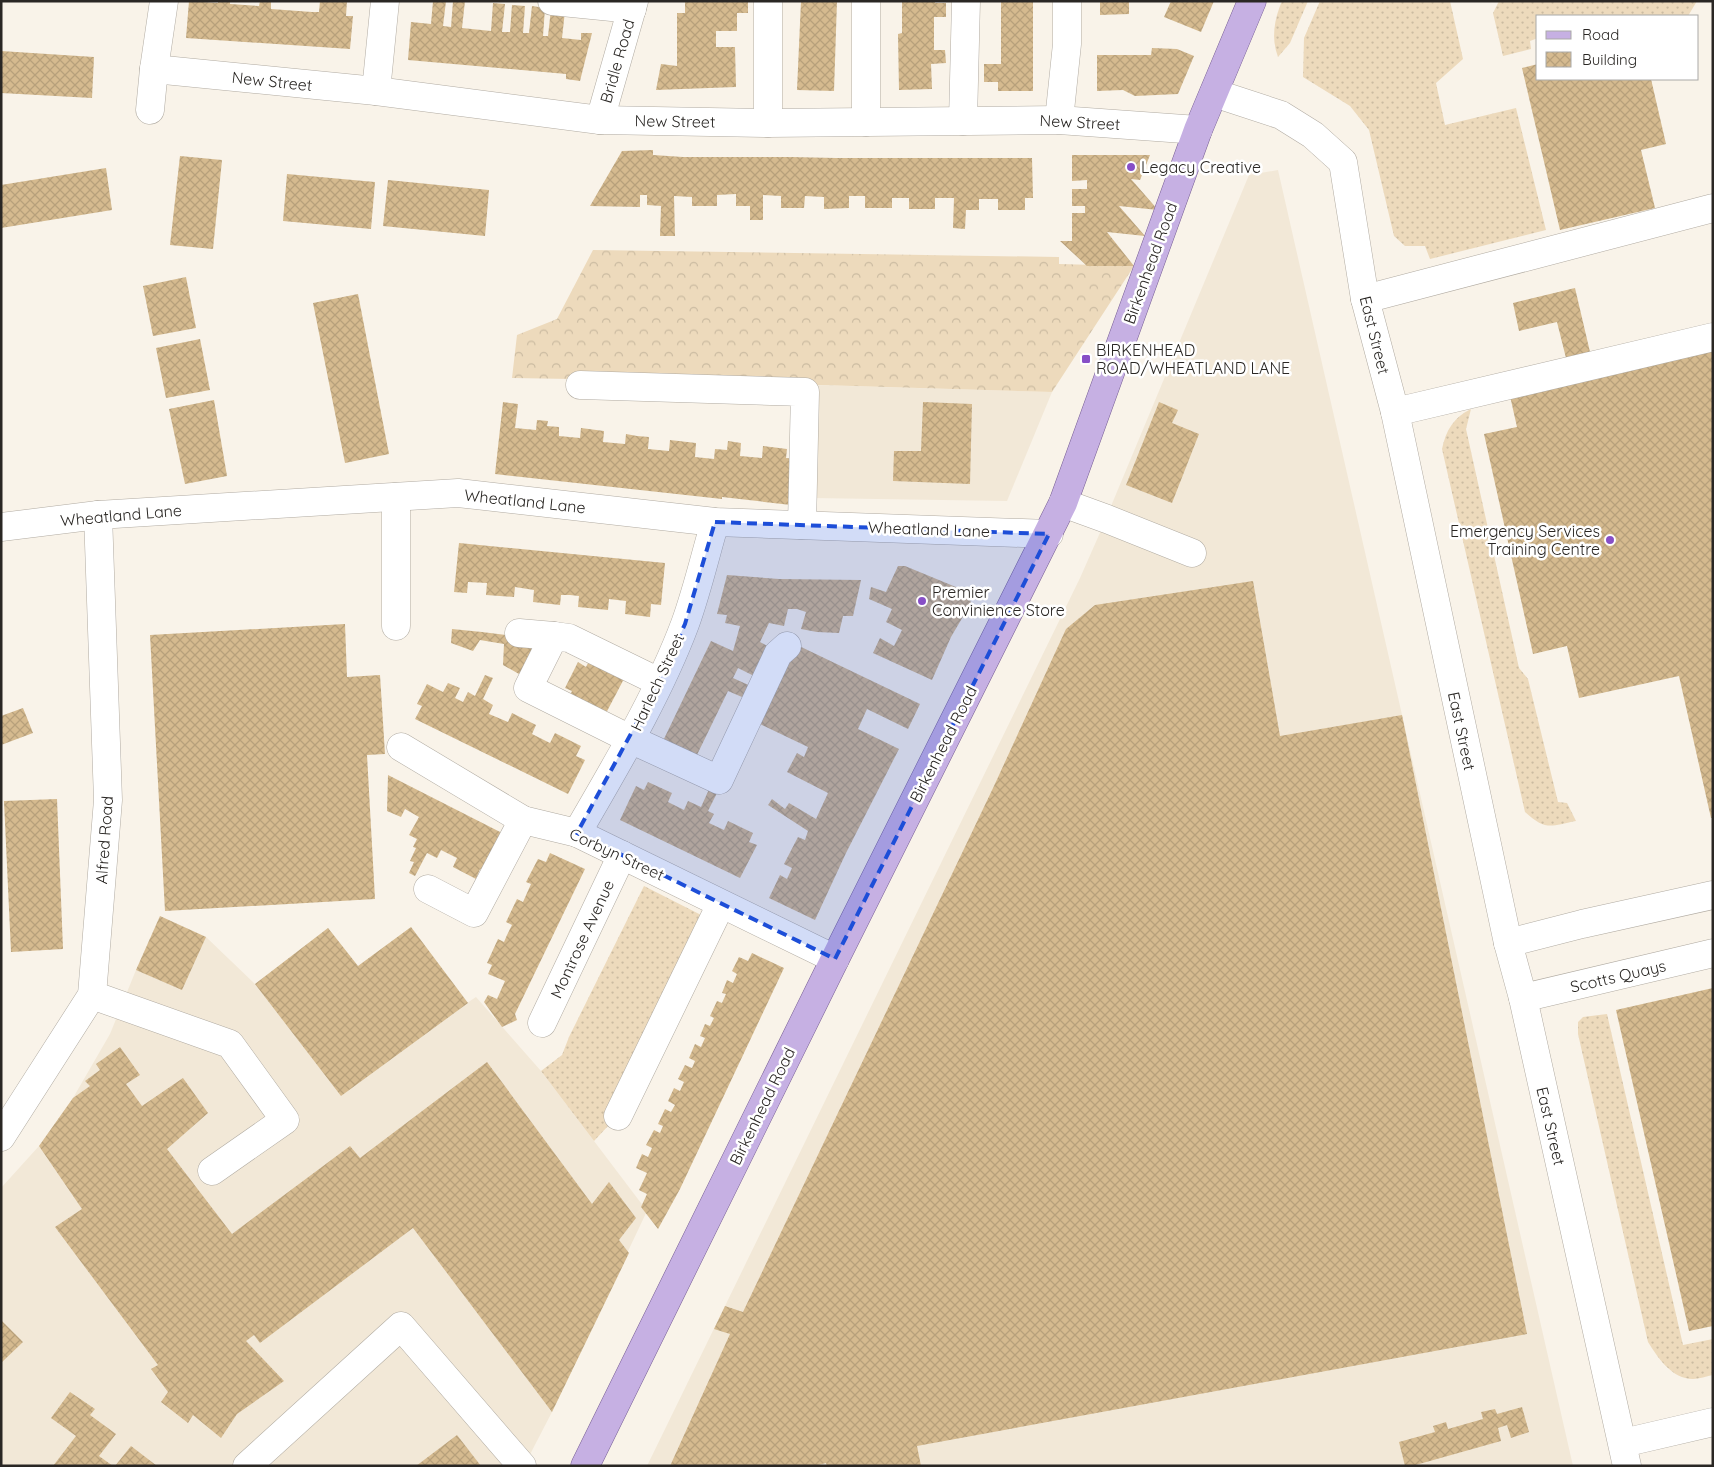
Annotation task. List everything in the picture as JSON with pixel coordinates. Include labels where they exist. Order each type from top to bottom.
[{"type":"main road","name":"Birkenhead Road","points":[[585,1466],[835,959],[1049,534],[1063,503],[1198,130],[1252,1]]},
{"type":"street","points":[[150,110],[164,1]]},
{"type":"street","points":[[376,92],[385,1]]},
{"type":"street","points":[[552,1],[633,5]]},
{"type":"street","points":[[768,1],[768,122]]},
{"type":"street","points":[[866,1],[866,122]]},
{"type":"street","points":[[963,121],[966,1]]},
{"type":"street","points":[[1059,120],[1067,44],[1067,1]]},
{"type":"street","name":"Bridle Road","points":[[600,120],[633,5]]},
{"type":"street","name":"New Street","points":[[154,69],[376,92],[600,120],[768,122],[1059,120],[1198,130]]},
{"type":"street","name":"East Street","points":[[1214,93],[1281,115],[1313,136],[1343,162],[1365,299],[1395,412],[1508,943],[1523,998],[1625,1454]]},
{"type":"street","points":[[1365,299],[1713,208]]},
{"type":"street","points":[[1395,412],[1713,337]]},
{"type":"street","points":[[580,385],[805,392],[802,525]]},
{"type":"street","name":"Wheatland Lane","points":[[1,527],[98,515],[458,493],[715,522],[1049,534]]},
{"type":"street","points":[[396,497],[396,626]]},
{"type":"street","points":[[1063,503],[1192,554]]},
{"type":"street","name":"Alfred Road","points":[[1,1137],[92,995],[108,800],[98,515]]},
{"type":"street","name":"Harlech Street","points":[[577,833],[630,739],[659,682],[685,624],[715,522]]},
{"type":"street","points":[[519,633],[569,638],[659,682]]},
{"type":"street","points":[[554,636],[528,688],[630,739],[720,780],[778,654],[787,646]]},
{"type":"street","name":"Corbyn Street","points":[[401,747],[523,820],[577,833],[835,959]]},
{"type":"street","points":[[428,889],[474,914],[523,820]]},
{"type":"street","name":"Montrose Avenue","points":[[542,1023],[622,855]]},
{"type":"street","points":[[1508,943],[1582,924],[1713,895]]},
{"type":"street","points":[[618,1116],[721,904]]},
{"type":"street","name":"Scotts Quays","points":[[1523,998],[1713,953]]},
{"type":"street","points":[[92,995],[230,1044],[285,1120],[212,1171]]},
{"type":"street","points":[[247,1466],[401,1326],[522,1466]]},
{"type":"street","points":[[1625,1454],[1713,1422]]},
{"type":"highlighted area","points":[[715,522],[1049,534],[835,959],[577,833],[659,682],[685,624]]},
{"type":"shaded area","points":[[1278,170],[1573,1466],[647,1466],[1080,578],[1249,175]]},
{"type":"shaded area","points":[[814,385],[1052,392],[1007,501],[812,498]]},
{"type":"shaded area","points":[[411,927],[467,1003],[476,997],[541,1071],[647,1211],[552,1412],[524,1466],[1,1466],[1,1188],[39,1146],[73,1098],[110,1034],[136,970],[206,937],[255,984],[328,928],[358,966]]},
{"type":"green space","points":[[1282,1],[1308,1],[1290,43],[1278,57],[1274,29]]},
{"type":"green space","points":[[1320,1],[1450,1],[1463,59],[1436,83],[1445,125],[1516,108],[1546,230],[1430,259],[1425,246],[1405,246],[1394,236],[1369,130],[1350,106],[1303,77],[1304,38]]},
{"type":"green space","points":[[1499,1],[1697,1],[1689,15],[1536,15],[1536,39],[1530,41],[1531,49],[1503,56],[1493,13]]},
{"type":"green space","points":[[593,250],[1059,257],[1059,264],[1134,266],[1052,392],[691,381],[512,378],[517,335],[557,319]]},
{"type":"green space","points":[[1471,409],[1466,429],[1519,668],[1528,679],[1558,802],[1567,803],[1576,821],[1549,826],[1538,822],[1525,812],[1442,449],[1446,436],[1455,420]]},
{"type":"green space","points":[[644,886],[707,918],[608,1126],[594,1141],[541,1071],[562,1055],[569,1037]]},
{"type":"green space","points":[[1607,1014],[1683,1345],[1713,1339],[1713,1375],[1693,1379],[1685,1378],[1672,1372],[1656,1355],[1648,1342],[1578,1034],[1578,1022],[1583,1017]]},
{"type":"building","points":[[189,1],[218,3],[218,1],[230,1],[230,4],[259,6],[260,1],[271,1],[271,9],[319,12],[320,1],[347,1],[346,16],[353,16],[350,49],[186,38]]},
{"type":"building","points":[[433,1],[446,1],[443,26],[451,27],[453,1],[465,1],[462,28],[491,31],[493,3],[505,4],[502,32],[510,32],[512,5],[525,6],[523,33],[529,33],[532,6],[545,8],[543,36],[548,36],[551,9],[565,11],[562,38],[581,40],[581,33],[592,33],[580,81],[566,79],[566,74],[408,60],[411,22],[431,24]]},
{"type":"building","points":[[685,1],[748,2],[748,13],[737,13],[737,31],[716,31],[716,47],[735,47],[736,87],[656,90],[661,64],[677,66],[677,13],[685,13]]},
{"type":"building","points":[[801,1],[837,1],[834,91],[797,90]]},
{"type":"building","points":[[902,1],[946,3],[946,17],[934,17],[934,50],[945,50],[946,63],[931,64],[932,89],[899,90],[898,34],[902,33]]},
{"type":"building","points":[[1001,1],[1033,1],[1033,91],[998,91],[998,82],[984,82],[984,64],[1001,64]]},
{"type":"building","points":[[1100,1],[1129,1],[1129,14],[1100,15]]},
{"type":"building","points":[[1171,1],[1214,1],[1201,32],[1164,17]]},
{"type":"building","points":[[1152,48],[1177,49],[1194,56],[1178,94],[1135,96],[1123,90],[1097,91],[1097,55],[1151,55]]},
{"type":"building","points":[[1,51],[94,57],[92,98],[1,93]]},
{"type":"building","points":[[1536,64],[1536,80],[1651,80],[1666,144],[1641,150],[1655,208],[1560,230],[1522,68]]},
{"type":"building","points":[[653,150],[653,155],[683,157],[1032,158],[1033,198],[1025,198],[1025,210],[998,210],[998,199],[979,199],[979,210],[966,210],[965,229],[953,228],[954,198],[935,198],[935,209],[909,209],[909,198],[892,198],[892,208],[865,208],[865,196],[849,196],[849,208],[824,209],[824,197],[805,196],[804,208],[781,208],[781,196],[763,195],[763,220],[750,220],[750,206],[736,206],[736,194],[717,195],[717,206],[692,206],[692,197],[674,196],[675,236],[660,236],[661,206],[647,205],[647,195],[640,195],[640,207],[590,206],[622,151]]},
{"type":"building","points":[[1072,155],[1150,155],[1140,180],[1131,179],[1158,210],[1119,206],[1145,236],[1107,232],[1134,266],[1087,266],[1060,241],[1072,241],[1072,213],[1085,213],[1085,206],[1072,206],[1072,189],[1087,189],[1087,180],[1072,181]]},
{"type":"building","points":[[180,156],[222,160],[213,249],[170,245]]},
{"type":"building","points":[[106,168],[112,210],[1,228],[1,185]]},
{"type":"building","points":[[287,174],[375,182],[371,229],[283,221]]},
{"type":"building","points":[[388,180],[489,190],[485,236],[383,226]]},
{"type":"building","points":[[186,277],[196,328],[153,336],[143,286]]},
{"type":"building","points":[[1575,288],[1590,352],[1566,358],[1557,322],[1519,331],[1513,303]]},
{"type":"building","points":[[358,294],[389,454],[345,463],[313,303]]},
{"type":"building","points":[[200,339],[210,390],[166,398],[156,348]]},
{"type":"building","name":"Emergency Services Training Centre","points":[[1713,351],[1713,818],[1711,818],[1679,676],[1579,698],[1567,646],[1533,654],[1484,434],[1517,427],[1510,396]]},
{"type":"building","points":[[214,400],[227,476],[185,484],[169,409]]},
{"type":"building","points":[[503,402],[518,404],[515,428],[536,430],[537,420],[548,421],[547,426],[559,427],[559,436],[580,438],[581,428],[604,431],[603,442],[625,444],[626,434],[649,437],[648,449],[669,451],[670,440],[696,443],[695,457],[714,459],[715,449],[727,450],[728,441],[741,443],[740,456],[762,458],[763,446],[787,449],[786,458],[795,459],[791,505],[495,474]]},
{"type":"building","points":[[923,402],[972,404],[970,484],[893,481],[894,451],[921,451]]},
{"type":"building","points":[[1159,402],[1178,410],[1172,423],[1199,434],[1172,503],[1126,485]]},
{"type":"building","points":[[459,543],[665,563],[661,605],[651,604],[650,617],[625,614],[626,601],[609,599],[608,610],[578,607],[579,596],[570,595],[561,595],[560,605],[533,602],[534,590],[515,587],[514,597],[486,595],[487,583],[468,582],[467,593],[454,592]]},
{"type":"building","points":[[898,566],[905,566],[968,592],[971,603],[951,637],[932,680],[873,653],[880,638],[894,646],[902,630],[886,622],[892,609],[869,599],[871,587],[886,592]]},
{"type":"building","points":[[727,575],[779,579],[861,580],[853,616],[843,616],[839,633],[801,629],[806,612],[797,609],[788,609],[784,626],[769,623],[760,642],[769,647],[754,676],[738,668],[733,678],[755,688],[749,700],[728,691],[695,759],[662,743],[711,641],[733,651],[740,626],[725,623],[727,615],[717,614]]},
{"type":"building","points":[[1253,581],[1280,736],[1402,715],[1527,1334],[917,1446],[921,1466],[827,1466],[826,1463],[814,1466],[670,1466],[730,1334],[714,1329],[725,1306],[743,1312],[994,786],[1066,629],[1095,605]]},
{"type":"building","points":[[345,624],[347,677],[380,675],[385,754],[367,755],[375,899],[165,911],[150,635]]},
{"type":"building","points":[[452,629],[540,639],[530,661],[519,674],[503,665],[504,644],[480,640],[473,651],[451,643]]},
{"type":"building","points":[[795,644],[920,704],[908,729],[867,709],[858,729],[899,749],[846,853],[815,920],[769,898],[780,875],[787,879],[792,868],[784,864],[798,837],[805,840],[808,831],[768,805],[772,799],[785,809],[789,803],[816,819],[828,793],[787,772],[797,753],[804,757],[808,747],[758,723]]},
{"type":"building","points":[[591,657],[626,675],[604,717],[568,699],[572,691],[565,688],[578,662],[586,667]]},
{"type":"building","points":[[485,675],[493,678],[483,699],[493,705],[489,714],[508,722],[512,713],[536,725],[532,734],[550,743],[555,733],[581,746],[576,756],[585,760],[568,794],[415,719],[422,706],[417,704],[427,684],[443,692],[448,683],[460,688],[455,698],[463,702],[468,692],[475,696]]},
{"type":"building","points":[[23,708],[33,733],[1,745],[1,716]]},
{"type":"building","points":[[388,775],[506,835],[487,873],[480,869],[476,879],[453,867],[457,858],[441,850],[437,858],[427,853],[415,876],[409,873],[414,862],[410,861],[416,848],[413,847],[417,839],[409,835],[419,817],[405,809],[401,817],[387,811]]},
{"type":"building","points":[[648,782],[672,793],[668,802],[684,810],[688,801],[701,807],[711,785],[719,789],[708,811],[714,814],[709,823],[724,830],[728,821],[753,833],[749,842],[757,845],[740,878],[620,820],[636,786],[644,790]]},
{"type":"building","points":[[57,799],[63,949],[11,952],[4,801]]},
{"type":"building","points":[[550,853],[585,869],[515,1014],[517,1020],[502,1027],[484,1002],[488,995],[497,999],[505,981],[488,974],[492,965],[487,963],[498,939],[504,942],[512,925],[506,922],[517,899],[523,902],[531,884],[526,882],[538,859],[546,862]]},
{"type":"building","points":[[160,916],[206,937],[182,990],[136,970]]},
{"type":"building","points":[[411,927],[468,1003],[341,1096],[255,984],[328,928],[358,966]]},
{"type":"building","points":[[752,953],[784,968],[680,1189],[658,1229],[641,1207],[647,1194],[639,1190],[647,1173],[636,1168],[642,1154],[648,1157],[652,1148],[646,1145],[654,1130],[660,1133],[663,1126],[658,1124],[665,1109],[671,1112],[675,1105],[668,1101],[674,1088],[680,1091],[684,1082],[678,1079],[685,1065],[692,1068],[695,1061],[689,1058],[695,1044],[701,1047],[705,1038],[700,1036],[705,1024],[710,1026],[714,1018],[710,1016],[717,1001],[722,1003],[726,994],[722,993],[727,980],[733,983],[737,974],[732,971],[739,957],[748,961]]},
{"type":"building","points":[[1713,988],[1713,1326],[1689,1331],[1616,1010]]},
{"type":"building","points":[[120,1047],[140,1075],[126,1084],[142,1106],[183,1078],[208,1113],[167,1149],[232,1234],[350,1146],[360,1158],[487,1062],[592,1204],[609,1182],[636,1218],[619,1240],[629,1253],[552,1412],[413,1228],[260,1343],[254,1335],[246,1341],[284,1381],[237,1414],[221,1438],[193,1415],[188,1423],[161,1402],[168,1392],[151,1369],[158,1365],[55,1227],[82,1209],[39,1146],[73,1098],[90,1086],[85,1081],[100,1070],[96,1064]]},
{"type":"building","points":[[1,1320],[23,1342],[1,1363]]},
{"type":"building","points":[[70,1392],[95,1409],[90,1415],[116,1434],[99,1456],[113,1466],[53,1466],[76,1436],[51,1418]]},
{"type":"building","points":[[1522,1407],[1529,1432],[1511,1438],[1507,1425],[1498,1428],[1501,1441],[1412,1466],[1405,1466],[1399,1442],[1435,1432],[1433,1426],[1446,1422],[1448,1429],[1483,1419],[1481,1412],[1495,1409],[1497,1414]]},
{"type":"building","points":[[457,1435],[481,1466],[416,1466]]},
{"type":"building","points":[[131,1446],[157,1466],[115,1466]]},
{"type":"place","name":"Legacy Creative","points":[[1131,167]]},
{"type":"place","name":"BIRKENHEAD ROAD/WHEATLAND LANE","points":[[1086,359]]},
{"type":"place","name":"Emergency Services Training Centre","points":[[1610,540]]},
{"type":"place","name":"Premier Convinience Store","points":[[922,601]]}]
